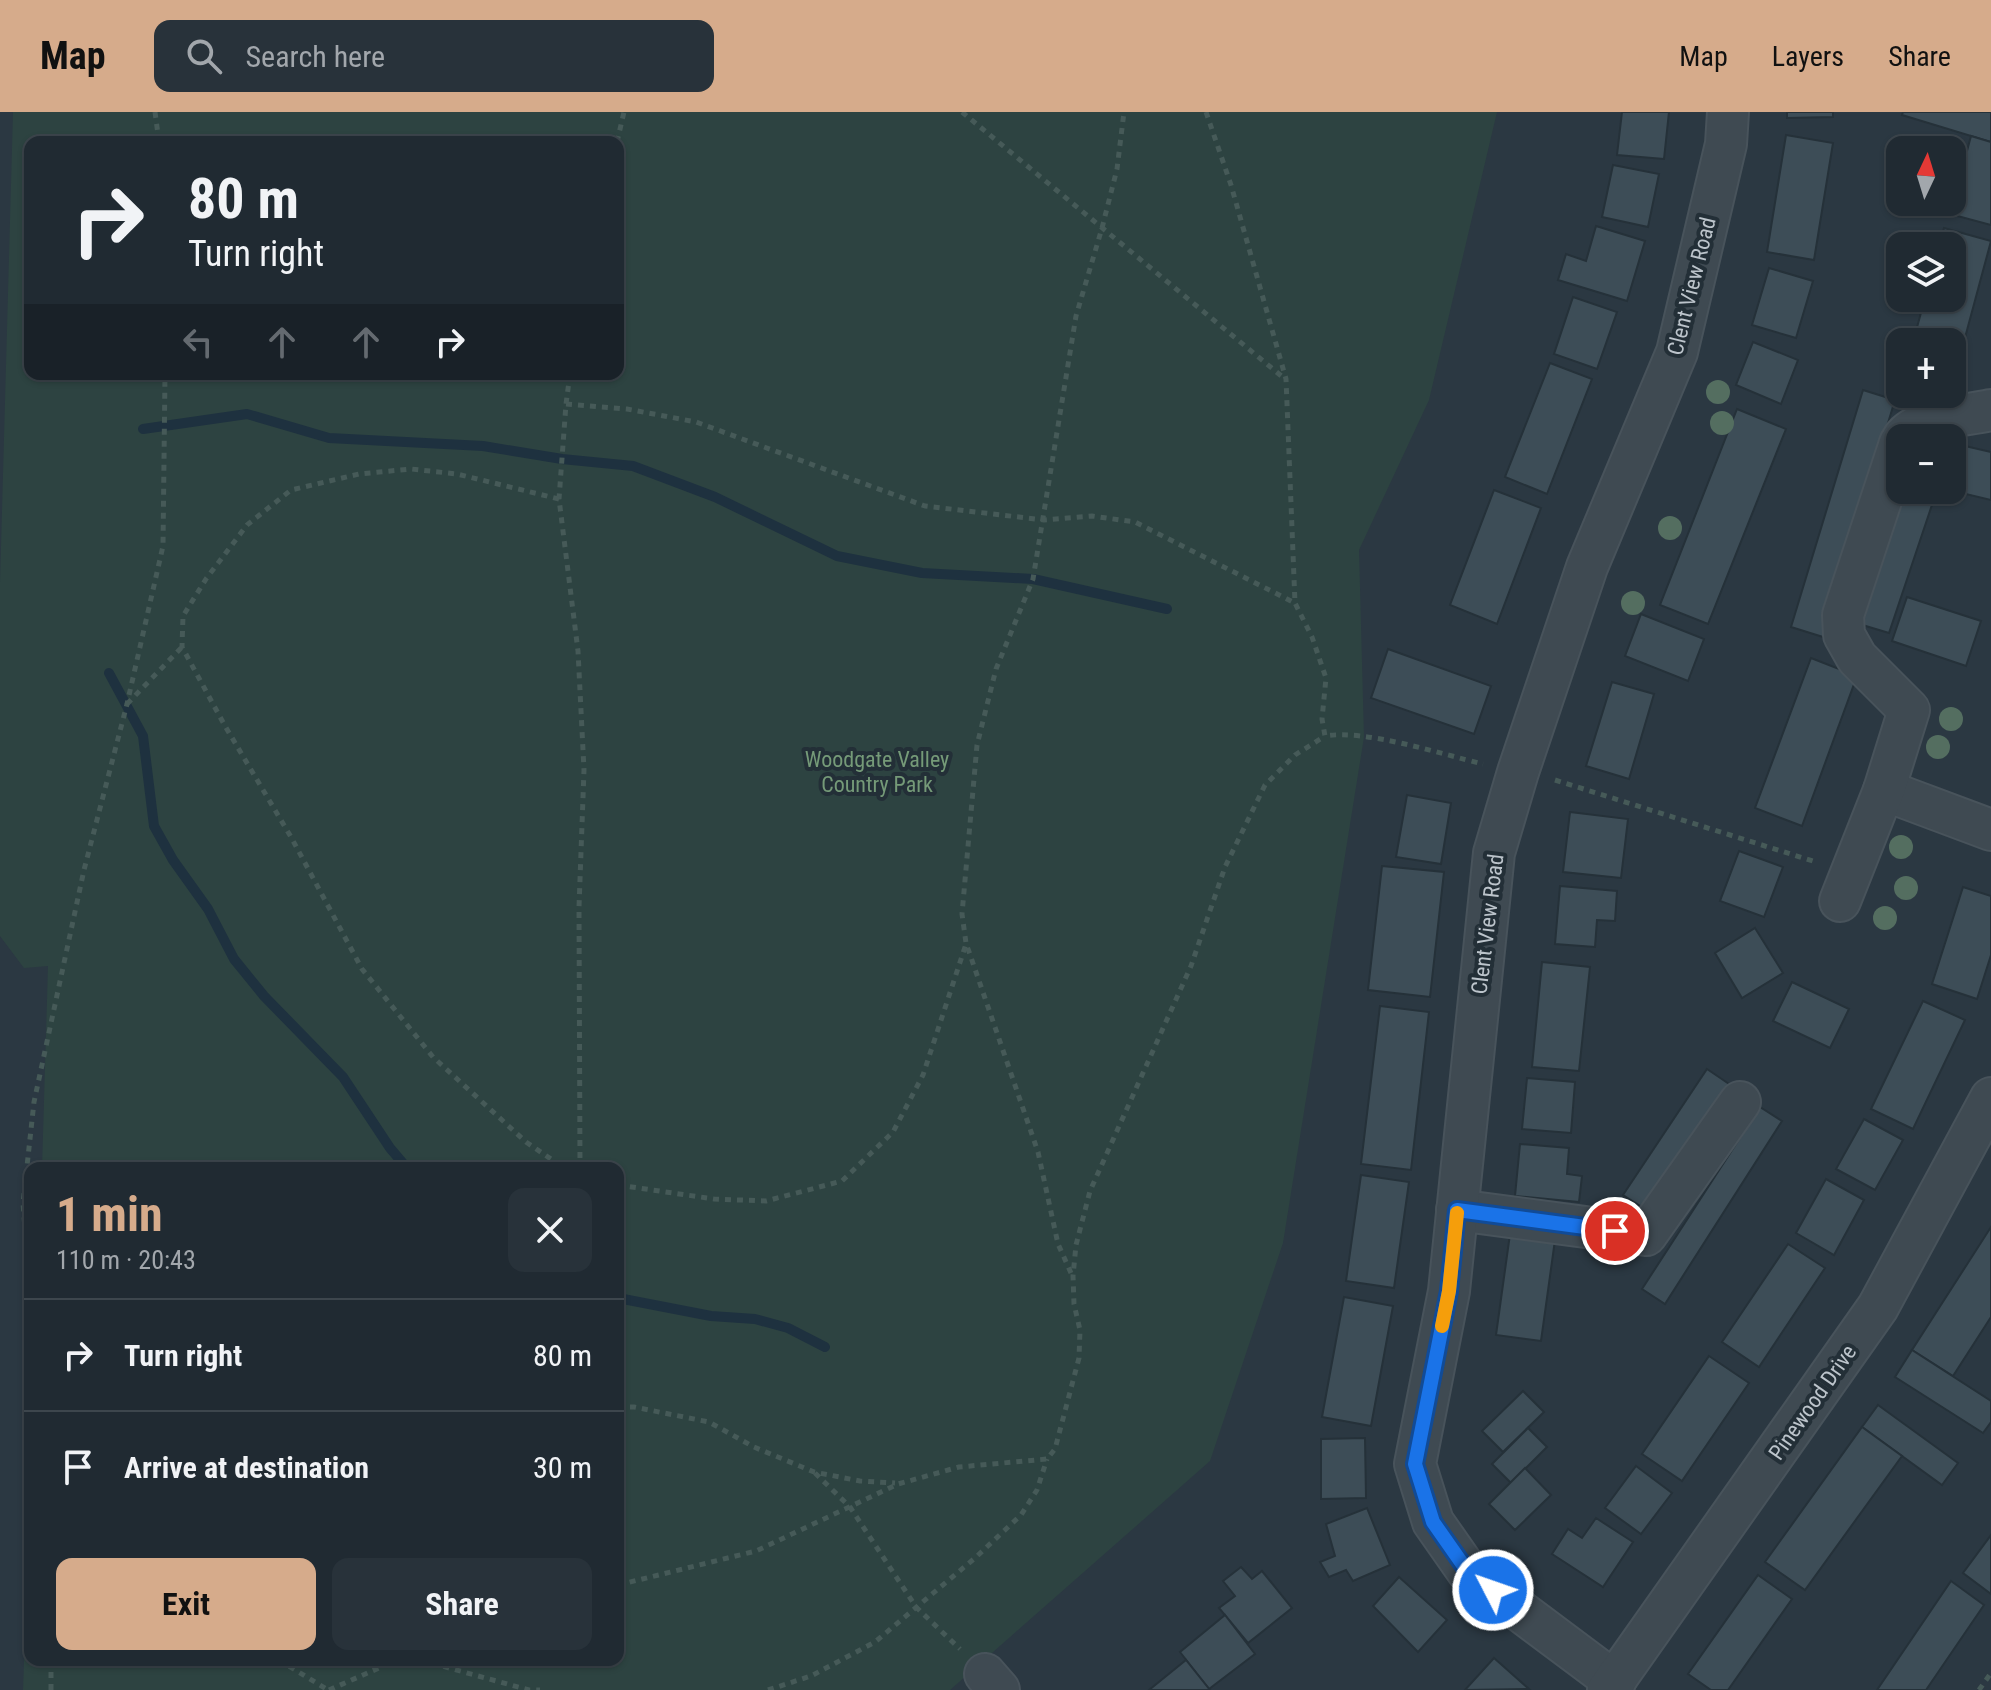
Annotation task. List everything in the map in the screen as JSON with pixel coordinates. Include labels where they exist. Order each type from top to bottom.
[{"type":"street","name":"Clent View Road","points":[[1612,1686],[1468,1572],[1433,1522],[1415,1464],[1449,1291],[1494,853],[1587,567],[1677,352],[1726,144],[1728,112]]},
{"type":"street","points":[[1920,424],[1991,410]]},
{"type":"street","points":[[1846,887],[1884,790],[1909,710],[1857,658],[1844,635],[1843,615],[1886,487]]},
{"type":"street","points":[[1884,790],[1991,830]]},
{"type":"street","name":"Pinewood Drive","points":[[1612,1686],[1878,1307],[1991,1098]]},
{"type":"street","points":[[1457,1210],[1646,1235],[1740,1102]]},
{"type":"path","points":[[155,112],[158,136]]},
{"type":"path","points":[[618,136],[624,112]]},
{"type":"path","points":[[962,112],[1286,379]]},
{"type":"path","points":[[1073,1276],[1058,1244],[1038,1152],[966,943],[962,914],[977,745],[996,669],[1033,579],[1076,316],[1117,169],[1124,112]]},
{"type":"path","points":[[1206,112],[1231,185],[1286,379],[1295,603],[1312,637],[1326,678],[1322,719],[1325,736]]},
{"type":"path","points":[[27,1162],[34,1102],[84,870],[127,704],[163,546],[165,380]]},
{"type":"path","points":[[569,380],[559,499],[578,651],[584,770],[579,907],[580,1162]]},
{"type":"path","points":[[566,404],[627,409],[696,422],[925,506],[1044,520],[1092,516],[1135,522],[1295,603]]},
{"type":"path","points":[[555,1162],[526,1142],[433,1057],[362,969],[291,837],[182,647],[183,616],[206,579],[247,525],[291,490],[359,474],[411,469],[457,474],[559,499]]},
{"type":"path","points":[[127,704],[182,647]]},
{"type":"path","points":[[768,1690],[811,1676],[875,1642],[1021,1515],[1037,1490],[1047,1459],[1055,1449],[1079,1358],[1080,1330],[1074,1304],[1073,1276],[1076,1245],[1090,1191],[1191,966],[1225,867],[1265,785],[1295,755],[1325,736],[1339,734],[1562,782],[1846,887]]},
{"type":"path","points":[[624,1186],[714,1199],[766,1201],[842,1181],[893,1132],[923,1075],[966,943]]},
{"type":"path","points":[[24,1194],[24,1216]]},
{"type":"path","points":[[624,1407],[709,1422],[754,1447],[814,1472],[860,1481],[898,1484]]},
{"type":"path","points":[[624,1584],[756,1551],[898,1484],[959,1467],[1047,1459]]},
{"type":"path","points":[[814,1472],[850,1507],[916,1607],[981,1671]]},
{"type":"path","points":[[51,1666],[51,1690]]},
{"type":"path","points":[[289,1666],[329,1690],[383,1666]]},
{"type":"path","points":[[442,1666],[529,1690],[540,1690]]},
{"type":"path","points":[[1979,1690],[1991,1673]]},
{"type":"green space","name":"Woodgate Valley Country Park","points":[[13,112],[1497,112],[1429,400],[1359,550],[1364,737],[1283,1243],[1210,1461],[950,1690],[23,1690],[24,1663],[24,1666],[624,1666],[624,1162],[42,1162],[48,966],[24,968],[0,936],[0,583]]},
{"type":"building","points":[[1622,112],[1669,112],[1664,159],[1617,155]]},
{"type":"building","points":[[1787,112],[1833,112],[1833,117],[1787,118]]},
{"type":"building","points":[[1903,112],[1991,112],[1991,142],[1902,115]]},
{"type":"building","points":[[1786,135],[1833,143],[1814,260],[1767,252]]},
{"type":"building","points":[[1971,136],[1991,142],[1991,225],[1957,216],[1966,216],[1966,155]]},
{"type":"building","points":[[1613,165],[1659,174],[1648,227],[1602,217]]},
{"type":"building","points":[[1596,226],[1645,241],[1627,301],[1558,280],[1566,254],[1586,261]]},
{"type":"building","points":[[1966,234],[1991,241],[1966,334],[1966,328],[1917,328],[1921,312],[1966,312]]},
{"type":"building","points":[[1769,268],[1813,281],[1796,338],[1752,325]]},
{"type":"building","points":[[1573,297],[1617,312],[1597,369],[1554,354]]},
{"type":"building","points":[[1753,342],[1798,360],[1781,404],[1736,385]]},
{"type":"building","points":[[1550,363],[1592,379],[1547,494],[1505,477]]},
{"type":"building","points":[[1863,390],[1886,397],[1886,408],[1893,408],[1823,637],[1791,627]]},
{"type":"building","points":[[1737,409],[1786,429],[1708,624],[1660,605]]},
{"type":"building","points":[[1966,446],[1991,452],[1991,500],[1966,494]]},
{"type":"building","points":[[1494,490],[1541,508],[1497,624],[1450,605]]},
{"type":"building","points":[[1898,504],[1932,504],[1889,633],[1859,624]]},
{"type":"building","points":[[1907,597],[1981,621],[1966,666],[1892,641]]},
{"type":"building","points":[[1641,614],[1704,639],[1688,681],[1625,656]]},
{"type":"building","points":[[1388,649],[1491,686],[1474,734],[1371,698]]},
{"type":"building","points":[[1811,658],[1857,676],[1802,826],[1755,808]]},
{"type":"building","points":[[1612,682],[1654,694],[1629,779],[1586,766]]},
{"type":"building","points":[[1407,795],[1451,803],[1441,864],[1396,857]]},
{"type":"building","points":[[1570,812],[1628,819],[1621,878],[1563,872]]},
{"type":"building","points":[[1739,851],[1783,867],[1764,917],[1720,901]]},
{"type":"building","points":[[1382,866],[1444,872],[1430,997],[1368,990]]},
{"type":"building","points":[[1560,886],[1617,891],[1615,921],[1597,920],[1595,947],[1555,944]]},
{"type":"building","points":[[1963,887],[1991,896],[1991,955],[1977,999],[1932,984]]},
{"type":"building","points":[[1755,928],[1783,973],[1742,998],[1715,953]]},
{"type":"building","points":[[1542,962],[1590,967],[1579,1071],[1532,1067]]},
{"type":"building","points":[[1792,982],[1849,1009],[1830,1048],[1773,1021]]},
{"type":"building","points":[[1923,1001],[1965,1020],[1913,1129],[1871,1109]]},
{"type":"building","points":[[1380,1006],[1429,1012],[1411,1170],[1361,1164]]},
{"type":"building","points":[[1707,1069],[1732,1086],[1648,1211],[1623,1195]]},
{"type":"building","points":[[1527,1078],[1575,1082],[1571,1133],[1522,1129]]},
{"type":"building","points":[[1760,1107],[1782,1121],[1665,1304],[1642,1289]]},
{"type":"building","points":[[1864,1119],[1903,1140],[1875,1190],[1836,1169]]},
{"type":"building","points":[[1520,1144],[1569,1148],[1567,1174],[1582,1176],[1579,1202],[1515,1196]]},
{"type":"building","points":[[1361,1175],[1409,1182],[1394,1288],[1346,1281]]},
{"type":"building","points":[[1826,1179],[1864,1200],[1834,1255],[1796,1233]]},
{"type":"building","points":[[1991,1227],[1991,1317],[1953,1376],[1912,1350]]},
{"type":"building","points":[[1510,1234],[1555,1240],[1541,1341],[1496,1335]]},
{"type":"building","points":[[1788,1244],[1825,1268],[1759,1367],[1722,1342]]},
{"type":"building","points":[[1344,1297],[1393,1306],[1371,1426],[1322,1417]]},
{"type":"building","points":[[1912,1350],[1991,1401],[1991,1422],[1983,1433],[1895,1377]]},
{"type":"building","points":[[1709,1356],[1749,1383],[1682,1481],[1642,1454]]},
{"type":"building","points":[[1523,1391],[1544,1412],[1503,1452],[1482,1431]]},
{"type":"building","points":[[1878,1405],[1958,1463],[1942,1485],[1862,1427]]},
{"type":"building","points":[[1862,1427],[1902,1456],[1805,1590],[1765,1562]]},
{"type":"building","points":[[1528,1428],[1547,1447],[1511,1483],[1492,1464]]},
{"type":"building","points":[[1365,1438],[1366,1498],[1321,1499],[1321,1439]]},
{"type":"building","points":[[1636,1466],[1672,1493],[1641,1534],[1605,1508]]},
{"type":"building","points":[[1525,1468],[1551,1495],[1515,1530],[1489,1504]]},
{"type":"building","points":[[1367,1508],[1390,1565],[1353,1581],[1346,1570],[1329,1577],[1320,1562],[1335,1556],[1326,1524]]},
{"type":"building","points":[[1596,1518],[1633,1542],[1603,1587],[1552,1554],[1568,1529],[1582,1538]]},
{"type":"building","points":[[1991,1535],[1991,1594],[1963,1573]]},
{"type":"building","points":[[1241,1567],[1252,1579],[1262,1571],[1292,1608],[1248,1643],[1219,1608],[1235,1596],[1223,1581]]},
{"type":"building","points":[[1758,1575],[1792,1599],[1728,1690],[1711,1690],[1688,1674]]},
{"type":"building","points":[[1399,1577],[1447,1620],[1418,1652],[1373,1606]]},
{"type":"building","points":[[1951,1581],[1984,1605],[1926,1690],[1877,1690]]},
{"type":"building","points":[[1225,1615],[1255,1654],[1209,1689],[1180,1652]]},
{"type":"building","points":[[1494,1658],[1529,1689],[1465,1690]]},
{"type":"building","points":[[1186,1660],[1210,1690],[1149,1690]]},
{"type":"waterway","points":[[143,429],[247,414],[329,438],[483,446],[562,459],[633,466],[715,497],[837,556],[922,573],[1033,579],[1167,609]]},
{"type":"waterway","points":[[109,673],[143,736],[154,826],[173,860],[208,909],[234,959],[264,996],[343,1077],[402,1162]]},
{"type":"waterway","points":[[624,1299],[711,1316],[755,1319],[788,1328],[825,1347]]},
{"type":"slow traffic","points":[[1442,1326],[1457,1213]]},
{"type":"route","points":[[1493,1590],[1468,1572],[1433,1522],[1415,1464],[1449,1291],[1457,1210],[1615,1231]]}]
